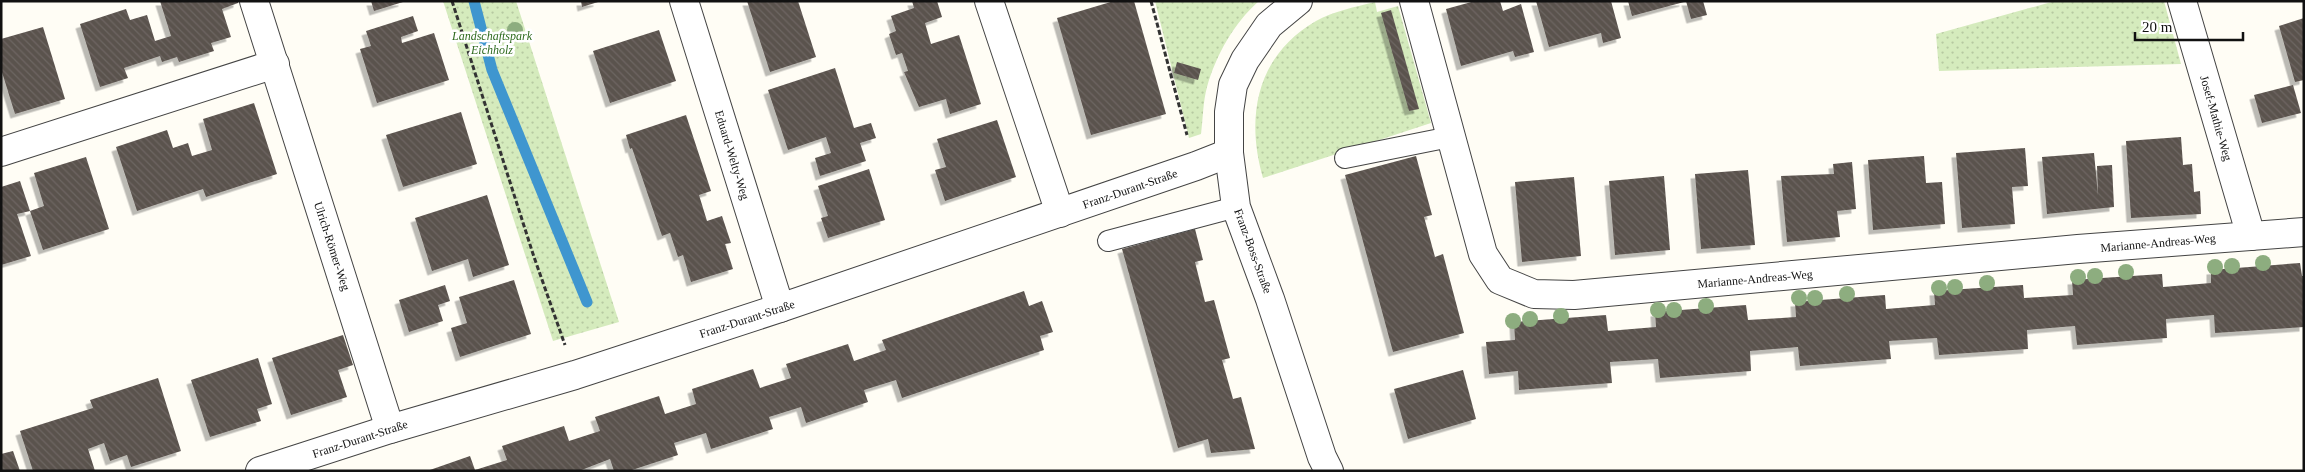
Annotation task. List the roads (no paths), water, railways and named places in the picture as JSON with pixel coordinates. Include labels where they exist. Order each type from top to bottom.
[{"type":"street","name":"Ulrich-Römer-Weg","points":[[254,1],[390,429]]},
{"type":"street","name":"Eduard-Welty-Weg","points":[[684,1],[780,308]]},
{"type":"street","points":[[989,1],[1060,213]]},
{"type":"street","name":"Franz-Boss-Straße","points":[[1298,1],[1269,25],[1245,60],[1233,85],[1229,112],[1229,153],[1236,207],[1270,299],[1324,466]]},
{"type":"street","name":"Marianne-Andreas-Weg","points":[[1414,1],[1483,254],[1500,280],[1534,294],[1574,295],[2078,249],[2304,232]]},
{"type":"street","name":"Josef-Mathie-Weg","points":[[2182,1],[2251,236]]},
{"type":"street","points":[[1,152],[275,64]]},
{"type":"street","name":"Franz-Durant-Straße","points":[[260,471],[390,429],[575,375],[780,308],[1060,213],[1229,153]]},
{"type":"lane","points":[[1346,158],[1450,137]]},
{"type":"lane","points":[[1108,241],[1236,207]]},
{"type":"waterway","points":[[474,1],[492,70],[587,302]]},
{"type":"park label","name":"Landschaftspark Eichholz","points":[[492,43]]}]
